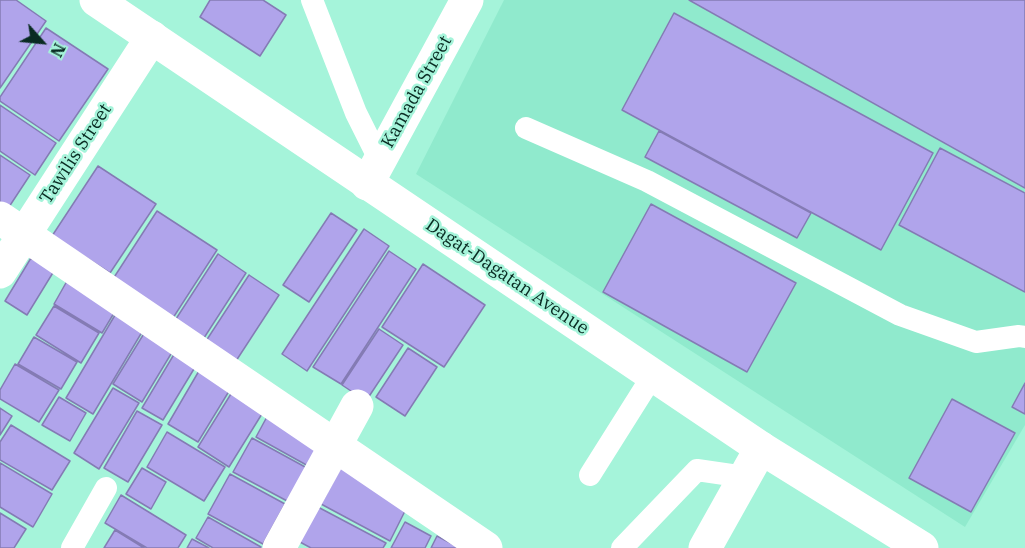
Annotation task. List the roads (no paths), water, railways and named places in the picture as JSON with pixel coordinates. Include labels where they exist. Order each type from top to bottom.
[{"type":"street","name":"Dagat-Dagatan Avenue","points":[[96,0],[152,37],[374,172],[653,375],[761,448],[922,548]]},
{"type":"street","name":"Kamada Street","points":[[374,172],[467,0]]},
{"type":"street","name":"Tawilis Street","points":[[0,272],[12,226],[152,37]]},
{"type":"street","points":[[12,226],[486,548]]},
{"type":"street","points":[[279,548],[357,406]]},
{"type":"street","points":[[705,548],[761,448]]},
{"type":"lane","points":[[312,0],[356,113],[374,172]]},
{"type":"lane","points":[[526,128],[648,181],[900,315],[976,342],[1025,337]]},
{"type":"lane","points":[[590,475],[653,375]]},
{"type":"lane","points":[[622,548],[697,470],[745,477]]},
{"type":"lane","points":[[72,548],[106,488]]}]
